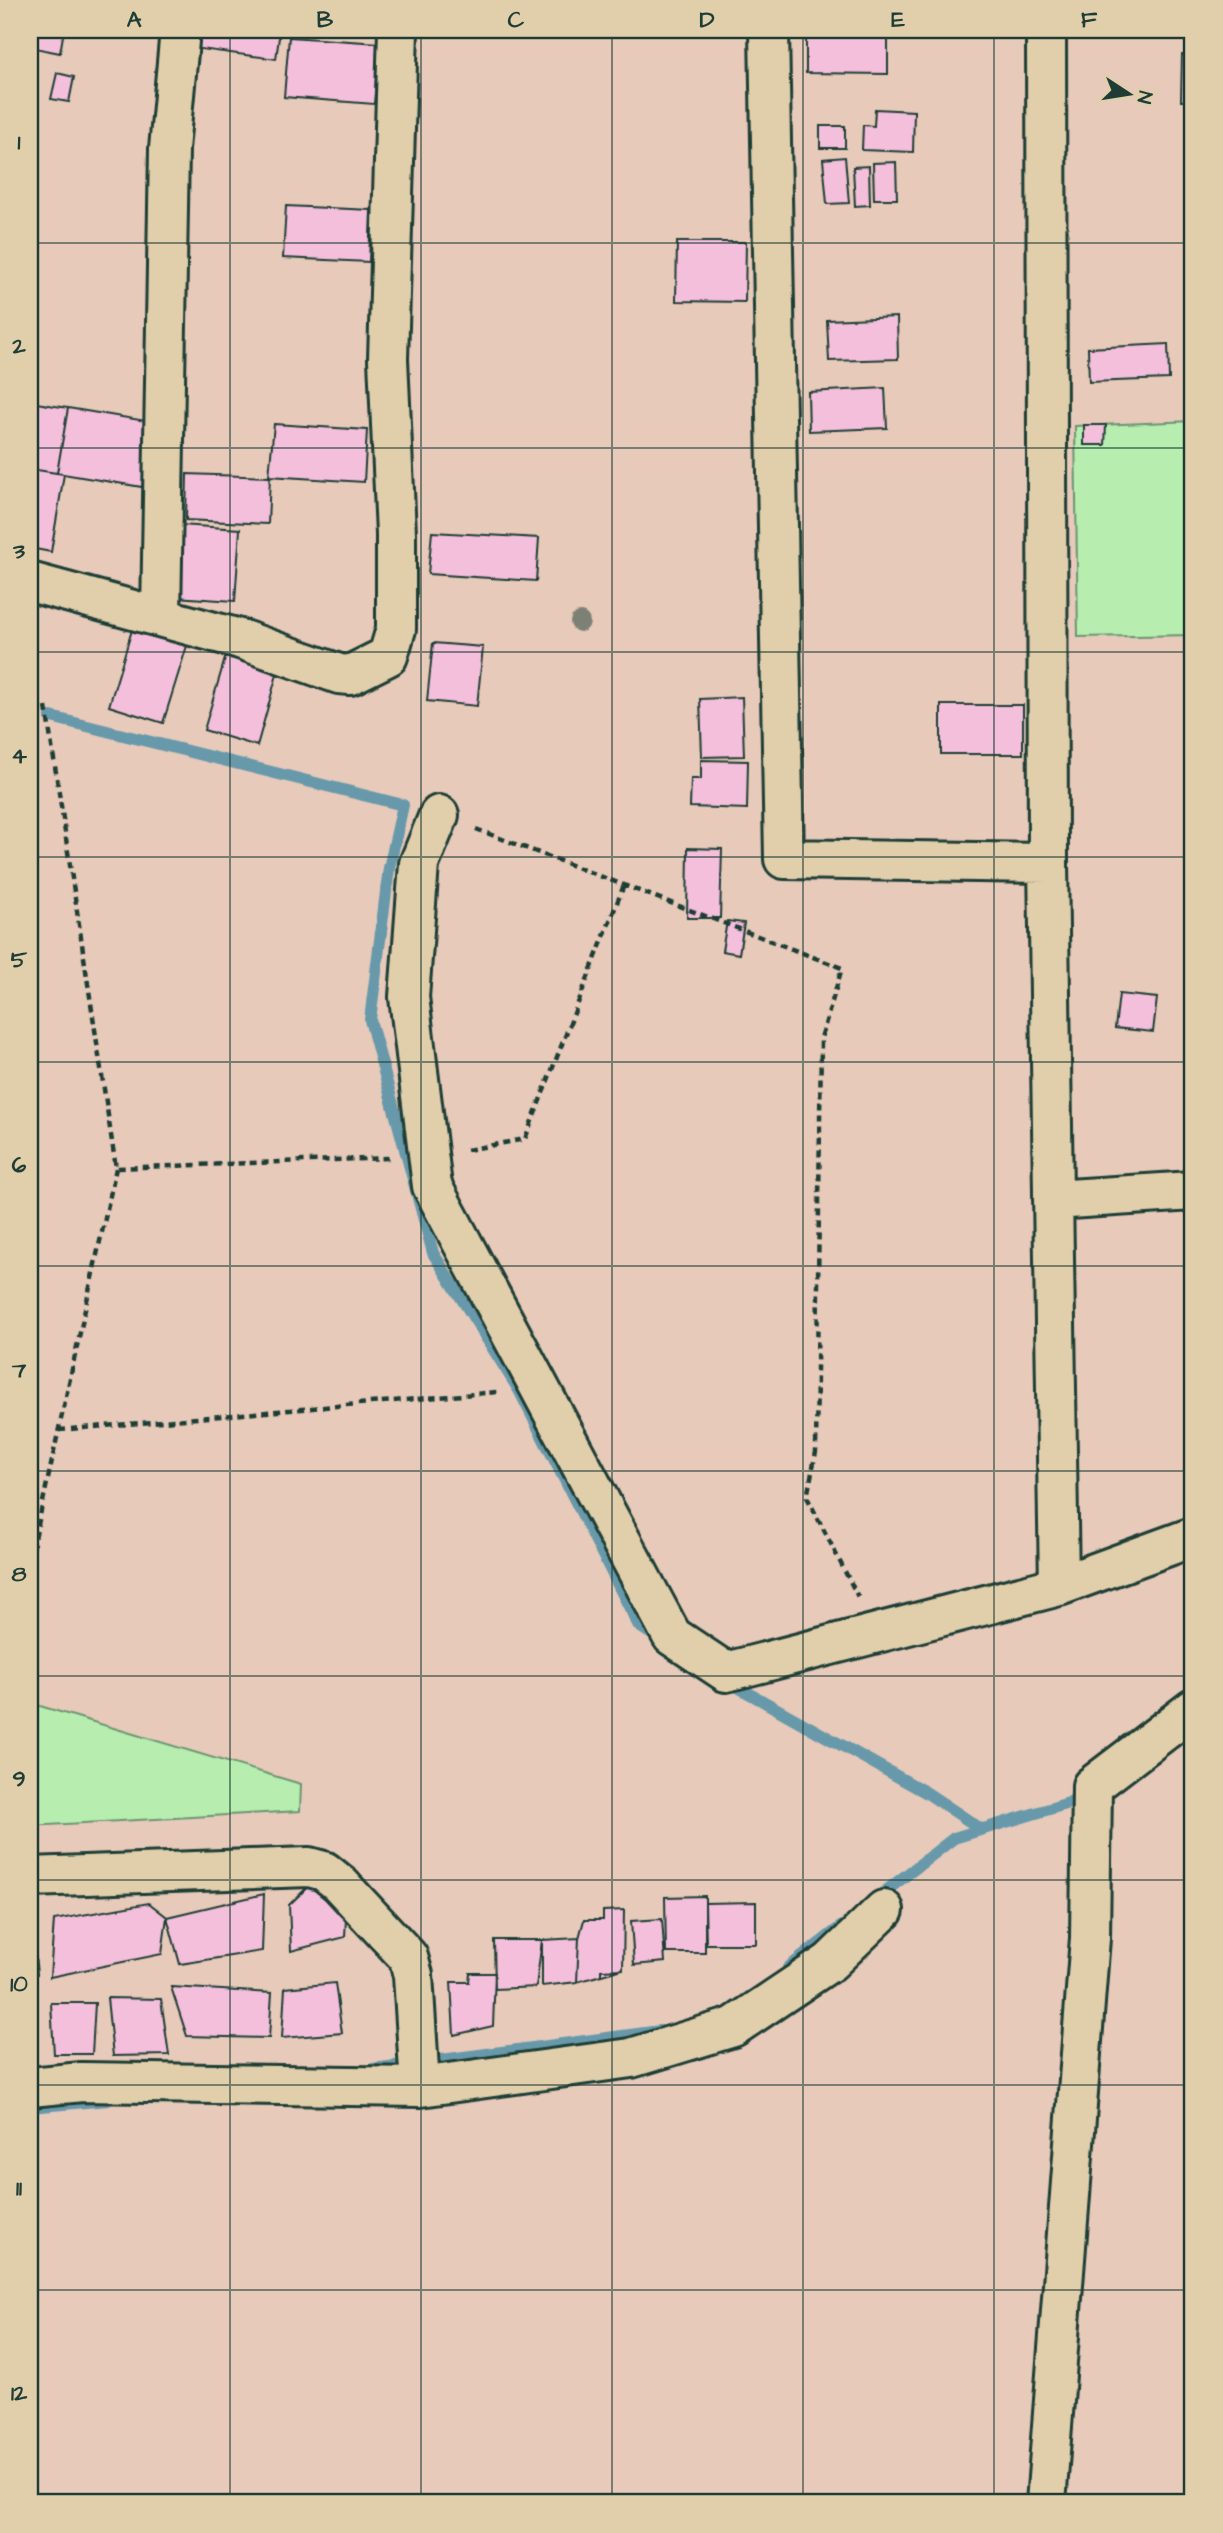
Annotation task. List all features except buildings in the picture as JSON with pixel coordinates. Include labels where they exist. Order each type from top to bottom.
[{"type":"street","points":[[161,617],[169,149],[180,30]]},
{"type":"street","points":[[30,582],[240,639],[345,675],[388,656],[396,629],[396,534],[388,359],[398,30]]},
{"type":"street","points":[[769,30],[784,859],[1048,863]]},
{"type":"street","points":[[1046,30],[1048,863],[1059,1586]]},
{"type":"street","points":[[439,815],[419,864],[409,997],[432,1186],[672,1636],[726,1672],[1059,1586],[1193,1537]]},
{"type":"street","points":[[1053,1200],[1193,1191]]},
{"type":"street","points":[[1046,2503],[1090,1938],[1092,1786],[1193,1709]]},
{"type":"street","points":[[30,1877],[309,1867],[324,1871],[339,1883],[408,1957],[413,1975],[420,2087]]},
{"type":"street","points":[[30,2087],[82,2082],[420,2087],[631,2057],[733,2027],[830,1962],[884,1910]]},
{"type":"path","points":[[30,1562],[116,1168],[46,707]]},
{"type":"path","points":[[439,815],[842,968],[821,1038],[816,1452],[807,1497],[877,1633]]},
{"type":"path","points":[[116,1168],[429,1157],[525,1139],[624,885]]},
{"type":"path","points":[[59,1430],[542,1389]]},
{"type":"green space","points":[[1193,421],[1193,635],[1078,637],[1075,426]]},
{"type":"green space","points":[[30,1703],[301,1784],[300,1811],[30,1826]]},
{"type":"waterway","points":[[51,717],[403,805],[389,868],[370,1020],[433,1253],[519,1390],[639,1626],[661,1640]]},
{"type":"waterway","points":[[727,1681],[927,1793],[981,1829]]},
{"type":"waterway","points":[[873,1901],[954,1838],[1069,1803],[1087,1791]]},
{"type":"waterway","points":[[788,1968],[842,1926]]},
{"type":"waterway","points":[[373,2069],[660,2031]]},
{"type":"waterway","points":[[30,2107],[108,2100]]}]
